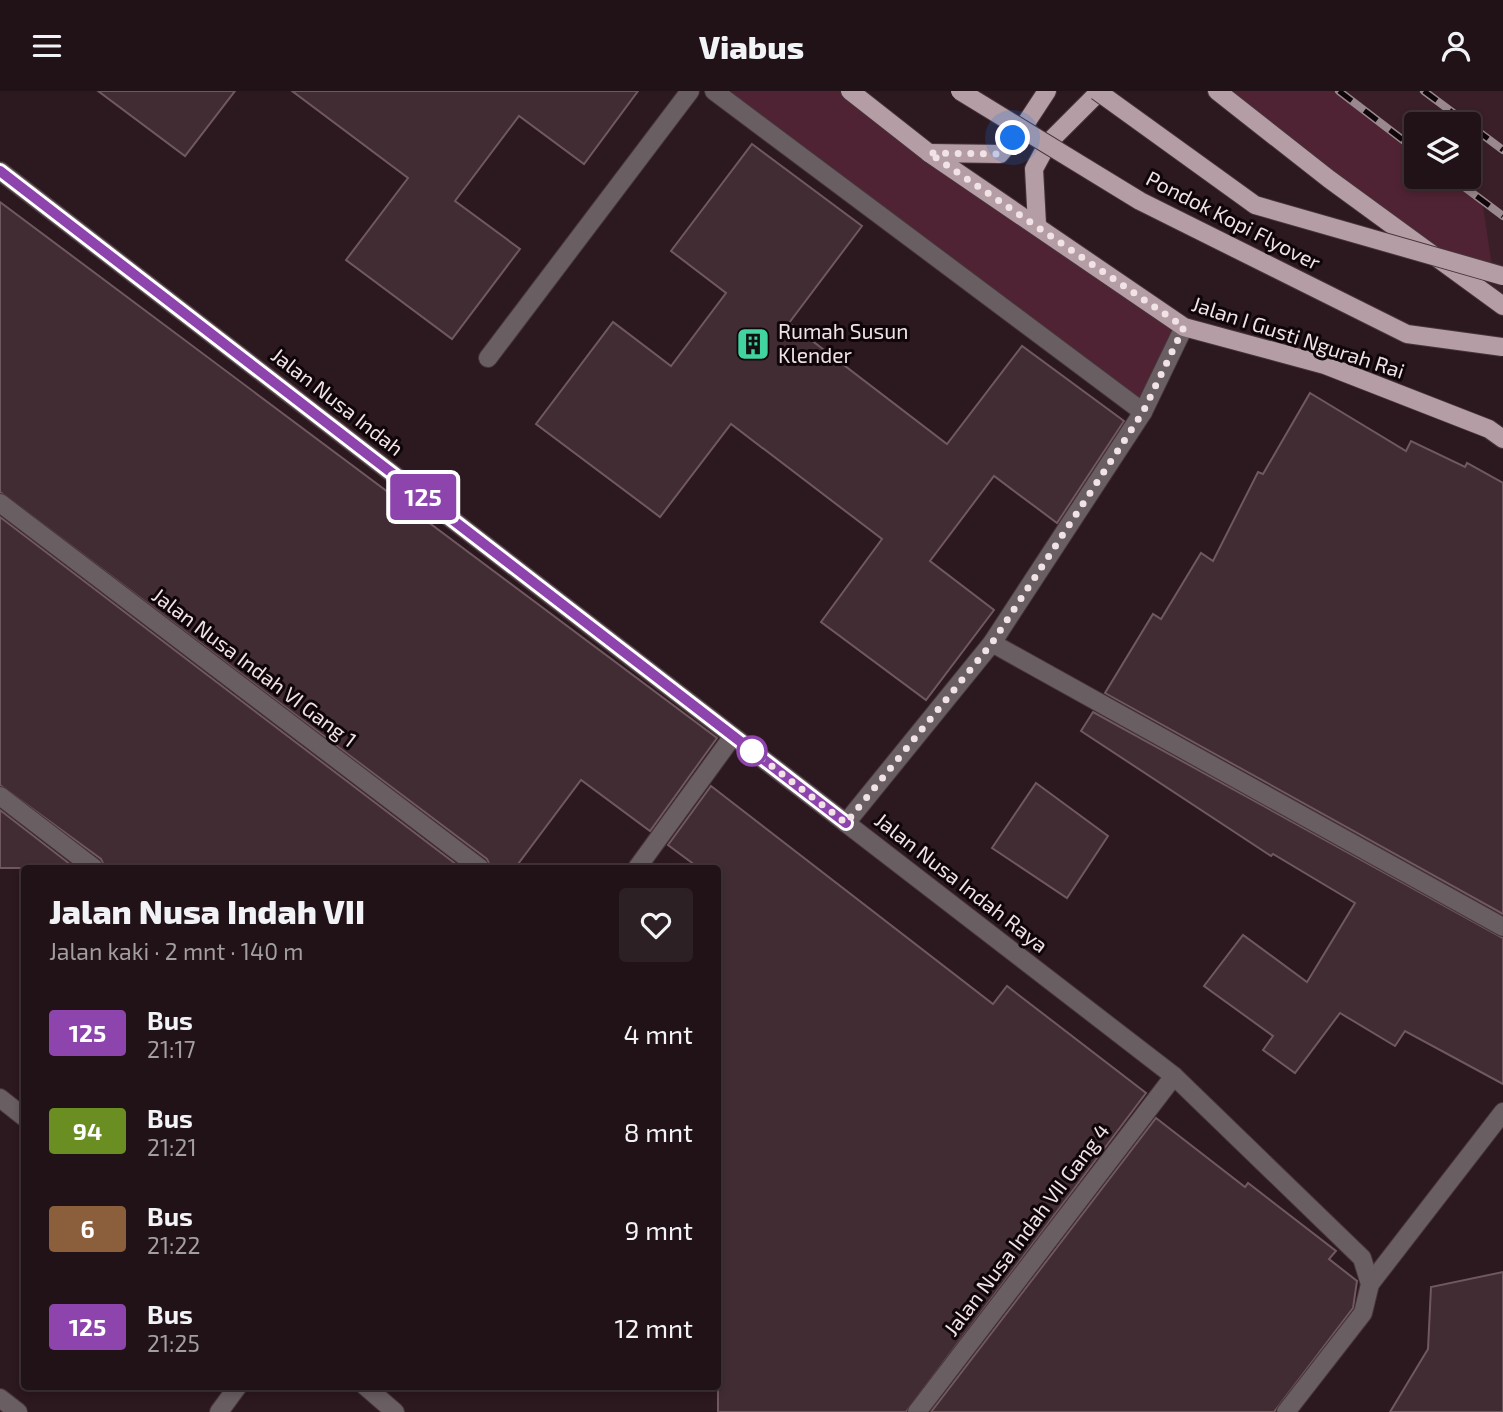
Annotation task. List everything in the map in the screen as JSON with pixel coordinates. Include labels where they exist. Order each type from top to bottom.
[{"type":"main road","name":"Jalan I Gusti Ngurah Rai","points":[[850,91],[929,153],[1037,223],[1184,327],[1325,366],[1489,429],[1503,439]]},
{"type":"main road","name":"Pondok Kopi Flyover","points":[[960,91],[1140,201],[1407,334],[1503,347]]},
{"type":"main road","points":[[929,153],[1000,154],[1026,123],[1047,91]]},
{"type":"main road","points":[[1037,223],[1034,169],[1048,143],[1099,91]]},
{"type":"main road","name":"Pondok Kopi Flyover","points":[[1099,91],[1255,205],[1503,275]]},
{"type":"main road","points":[[1217,91],[1329,179],[1503,306]]},
{"type":"street","points":[[488,358],[690,91]]},
{"type":"street","points":[[714,91],[1143,412]]},
{"type":"street","name":"Jalan Nusa Indah","points":[[0,171],[846,823]]},
{"type":"street","name":"Jalan Nusa Indah Raya","points":[[1184,327],[1143,412],[992,643],[846,823],[1174,1076],[1362,1258],[1370,1284]]},
{"type":"street","name":"Jalan Nusa Indah VI Gang 1","points":[[0,503],[477,865]]},
{"type":"street","points":[[992,643],[1503,927]]},
{"type":"street","points":[[639,865],[733,736]]},
{"type":"street","points":[[0,796],[90,865]]},
{"type":"street","name":"Jalan Nusa Indah VII Gang 4","points":[[916,1412],[1174,1076]]},
{"type":"street","points":[[0,1098],[21,1115]]},
{"type":"street","points":[[1286,1412],[1363,1313],[1370,1284],[1503,1112]]},
{"type":"street","points":[[219,1412],[235,1390]]},
{"type":"street","points":[[370,1390],[395,1412]]},
{"type":"street","points":[[0,1398],[18,1412]]},
{"type":"shaded area","points":[[714,91],[850,91],[1184,327],[1143,412]]},
{"type":"shaded area","points":[[1217,91],[1344,91],[1404,138],[1404,189],[1468,189],[1482,200],[1493,273],[1432,254]]},
{"type":"shaded area","points":[[1344,91],[1503,91],[1503,306],[1432,254],[1450,189],[1481,189],[1481,112],[1404,112],[1404,138]]},
{"type":"building","points":[[98,91],[235,91],[185,156]]},
{"type":"building","points":[[292,91],[638,91],[584,164],[519,116],[455,201],[520,249],[452,339],[346,260],[408,178]]},
{"type":"building","points":[[752,144],[862,226],[789,323],[947,444],[1022,346],[1124,421],[1057,523],[994,476],[930,561],[994,610],[926,700],[821,622],[882,539],[731,424],[660,517],[536,424],[613,322],[671,366],[726,293],[671,251]]},
{"type":"building","points":[[0,202],[717,738],[650,831],[581,780],[517,865],[490,865],[487,859],[0,492]]},
{"type":"building","points":[[1310,393],[1406,451],[1411,441],[1465,467],[1467,463],[1503,483],[1503,914],[1105,693],[1153,614],[1161,619],[1201,553],[1213,561],[1258,472],[1263,474]]},
{"type":"building","points":[[0,517],[457,865],[104,865],[101,859],[0,785]]},
{"type":"building","points":[[1093,712],[1503,938],[1503,1084],[1405,1031],[1395,1046],[1340,1013],[1295,1073],[1263,1050],[1273,1036],[1204,986],[1243,935],[1307,982],[1355,903],[1273,854],[1271,856],[1081,731]]},
{"type":"building","points":[[1036,783],[1108,836],[1067,898],[992,848]]},
{"type":"building","points":[[711,786],[993,1004],[1007,986],[1146,1093],[906,1412],[718,1412],[718,1390],[721,1390],[721,865],[695,865],[668,845]]},
{"type":"building","points":[[0,810],[71,865],[21,865],[21,868],[0,868]]},
{"type":"building","points":[[1156,1118],[1245,1187],[1248,1183],[1336,1251],[1329,1259],[1357,1281],[1353,1308],[1274,1412],[931,1412]]},
{"type":"building","points":[[1503,1272],[1503,1412],[1390,1412],[1428,1349],[1431,1287]]},
{"type":"railway","points":[[1339,91],[1404,141]]},
{"type":"railway","points":[[1424,91],[1503,150]]},
{"type":"railway","points":[[1467,189],[1503,216]]},
{"type":"bus line","name":"125","points":[[0,171],[846,823]]},
{"type":"place","name":"Rumah Susun Klender","points":[[753,344]]},
{"type":"route","points":[[752,751],[846,823],[992,643],[1143,412],[1184,327],[1037,223],[929,153],[1000,154],[1013,138]]}]
